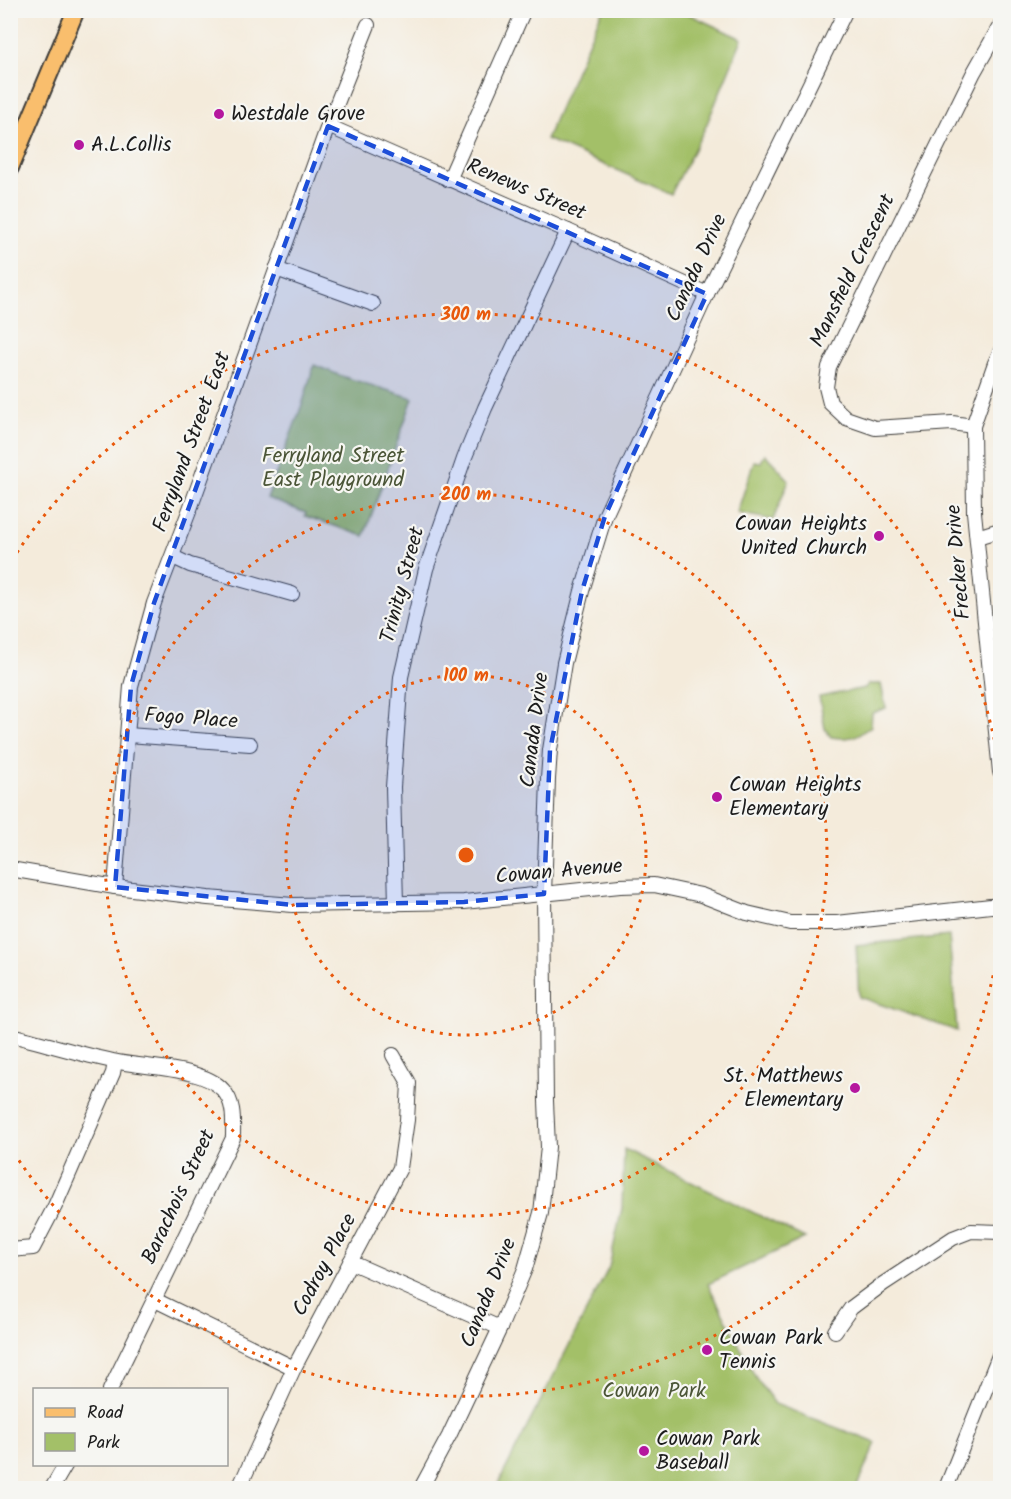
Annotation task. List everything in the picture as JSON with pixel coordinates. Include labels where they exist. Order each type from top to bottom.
[{"type":"main road","points":[[10,168],[76,10]]},
{"type":"street","points":[[449,180],[524,10]]},
{"type":"street","name":"Canada Drive","points":[[421,1488],[449,1436],[500,1328],[525,1269],[541,1213],[549,1147],[546,1101],[544,894],[550,750],[564,663],[582,591],[605,516],[707,294],[844,11]]},
{"type":"street","name":"Ferryland Street East","points":[[115,887],[131,686],[154,603],[173,557],[328,126],[368,24]]},
{"type":"street","name":"Mansfield Crescent","points":[[973,426],[952,423],[874,428],[846,418],[830,403],[826,387],[829,368],[834,357],[974,72],[1000,26]]},
{"type":"street","name":"Renews Street","points":[[328,126],[707,294]]},
{"type":"street","name":"Trinity Street","points":[[396,904],[393,787],[401,677],[426,569],[464,459],[485,408],[568,231]]},
{"type":"street","points":[[276,269],[373,304]]},
{"type":"street","name":"Frecker Drive","points":[[1000,352],[973,426],[974,512],[996,675],[1000,772]]},
{"type":"street","points":[[977,537],[1000,530]]},
{"type":"street","points":[[173,557],[190,565],[292,594]]},
{"type":"street","name":"Fogo Place","points":[[128,735],[250,744]]},
{"type":"street","name":"Cowan Avenue","points":[[10,869],[115,887],[293,905],[464,902],[620,886],[654,885],[701,896],[747,913],[790,923],[837,923],[1000,905]]},
{"type":"street","name":"Barachois Street","points":[[10,1035],[115,1062],[183,1071],[210,1080],[224,1090],[233,1107],[233,1138],[111,1388]]},
{"type":"street","name":"Codroy Place","points":[[238,1488],[294,1368],[400,1168],[407,1120],[409,1083],[393,1055]]},
{"type":"street","points":[[10,1250],[33,1248],[56,1206],[113,1073],[115,1062]]},
{"type":"street","points":[[835,1331],[851,1308],[953,1238],[971,1231],[1000,1232]]},
{"type":"street","points":[[350,1262],[500,1328]]},
{"type":"street","points":[[155,1300],[294,1368]]},
{"type":"street","points":[[946,1488],[1000,1353]]},
{"type":"street","points":[[52,1488],[65,1466]]},
{"type":"highlighted area","points":[[328,126],[707,294],[605,516],[582,591],[550,750],[544,894],[464,902],[293,905],[115,887],[131,686],[154,603]]},
{"type":"green space","points":[[602,11],[682,11],[742,39],[706,126],[671,194],[546,139]]},
{"type":"green space","name":"Ferryland Street East Playground","points":[[314,365],[344,377],[413,398],[364,536],[305,516],[306,513],[267,498],[303,402]]},
{"type":"green space","points":[[765,454],[789,480],[773,520],[737,513],[754,461],[761,462]]},
{"type":"green space","points":[[868,684],[881,684],[886,708],[872,713],[871,726],[862,733],[848,738],[831,737],[825,729],[819,697],[865,688]]},
{"type":"green space","points":[[949,936],[957,1031],[859,997],[856,945]]},
{"type":"green space","name":"Cowan Park","points":[[624,1149],[805,1238],[708,1284],[756,1378],[775,1404],[876,1443],[856,1488],[496,1488],[609,1267],[622,1208]]},
{"type":"place","name":"Westdale Grove","points":[[219,114]]},
{"type":"place","name":"A.L.Collis","points":[[79,145]]},
{"type":"place","name":"Cowan Heights United Church","points":[[879,536]]},
{"type":"place","name":"Cowan Heights Elementary","points":[[717,797]]},
{"type":"place","name":"St. Matthews Elementary","points":[[855,1088]]},
{"type":"place","name":"Cowan Park Tennis","points":[[707,1350]]},
{"type":"place","name":"Cowan Park Baseball","points":[[644,1451]]}]
